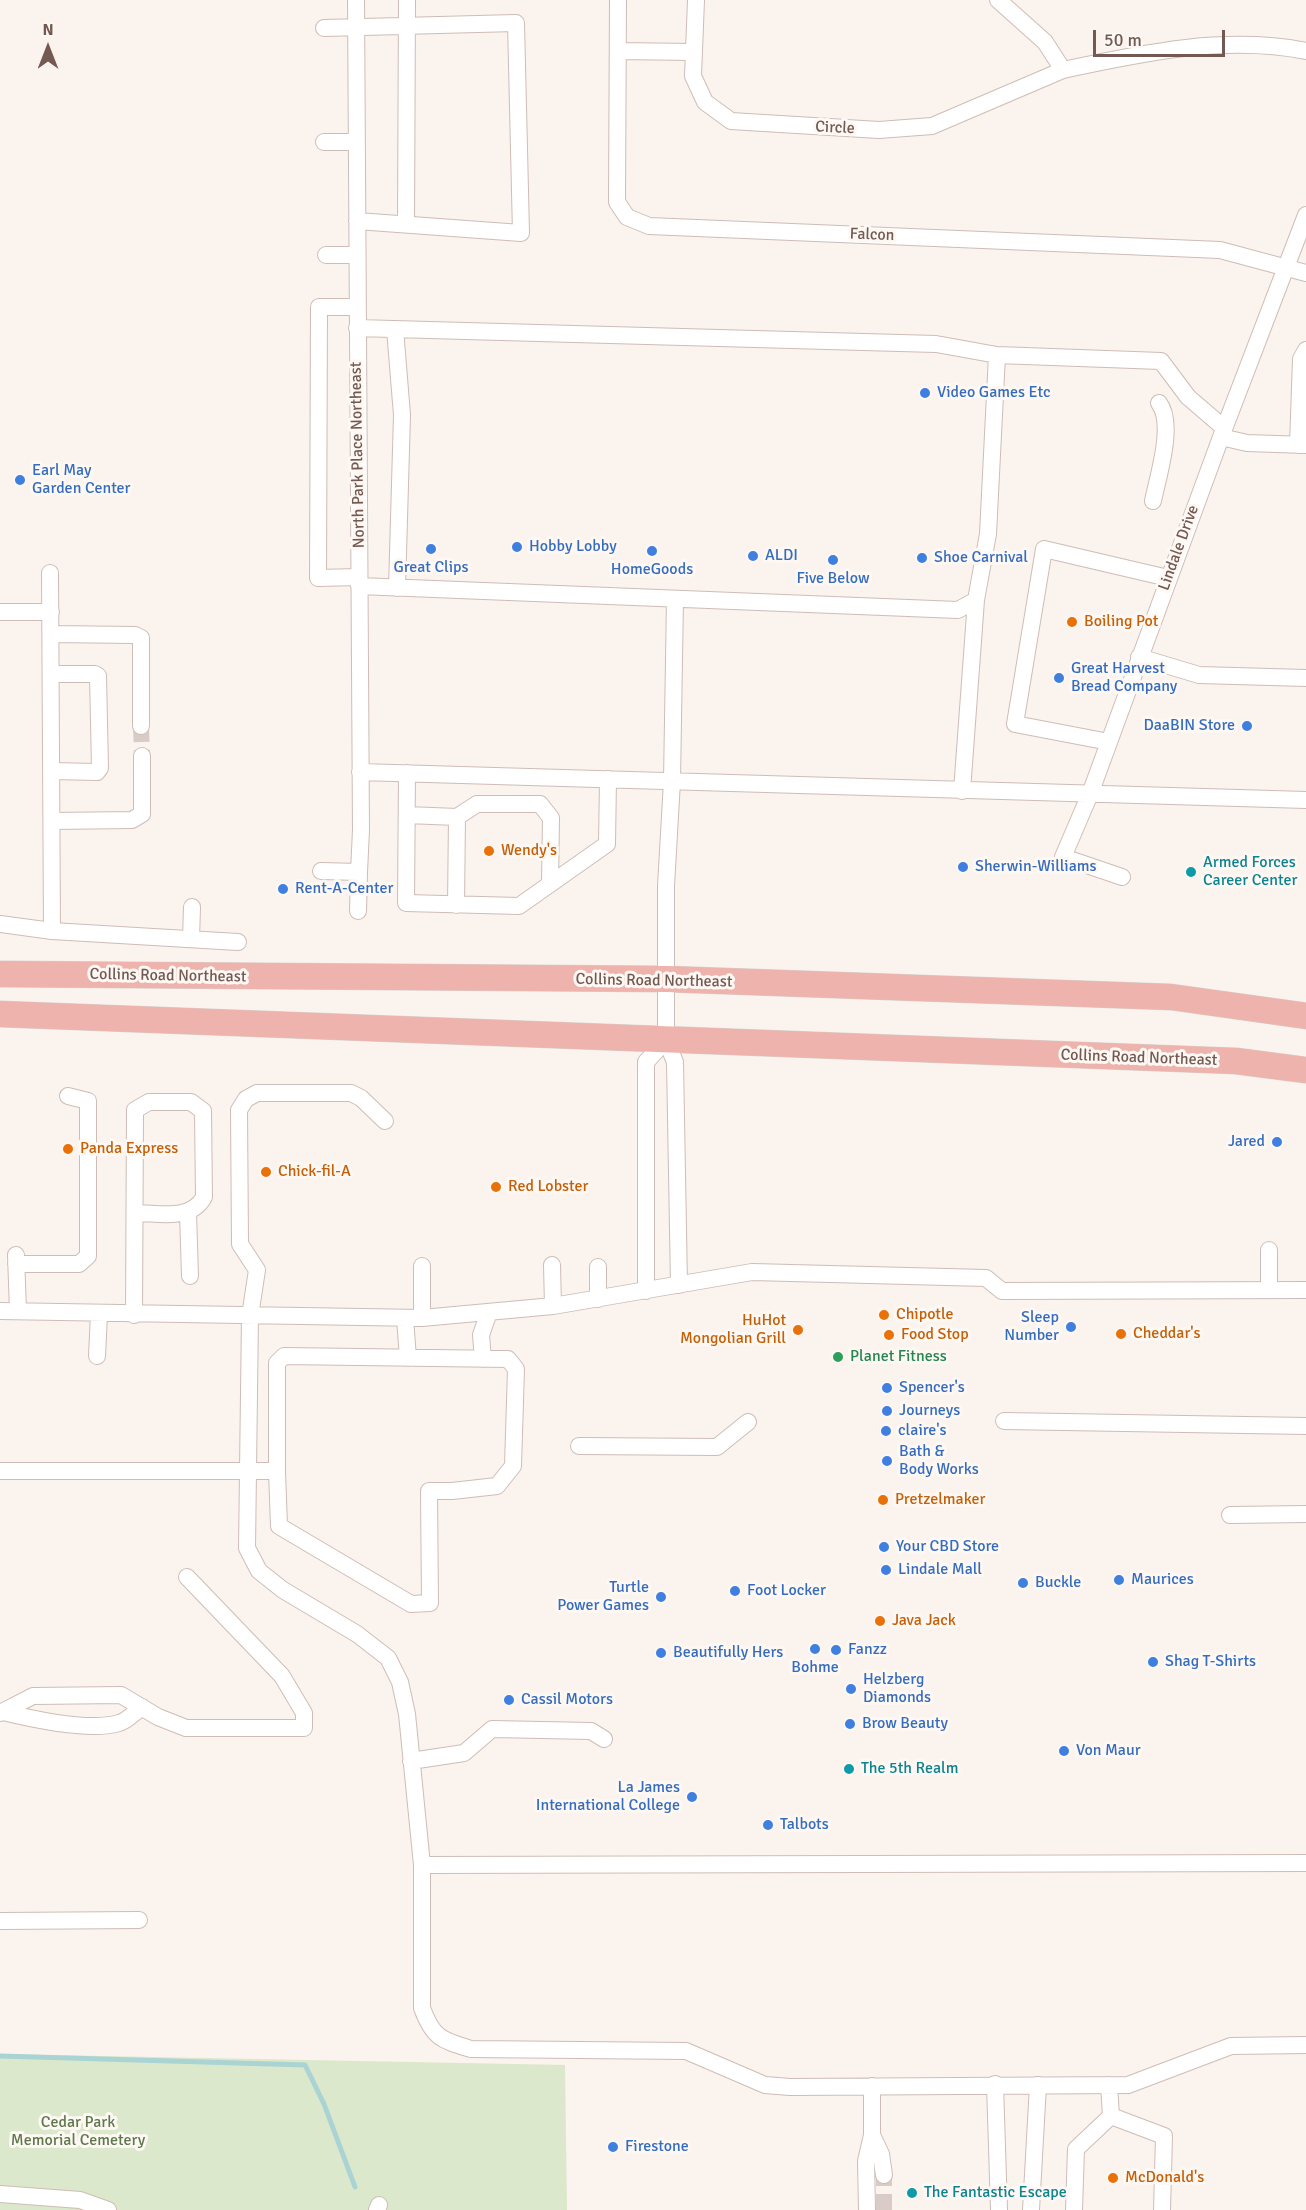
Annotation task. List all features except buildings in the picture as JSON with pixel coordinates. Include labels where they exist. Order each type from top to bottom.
[{"type":"highway","name":"Collins Road Northeast","points":[[0,974],[667,979],[1172,997],[1306,1016]]},
{"type":"highway","name":"Collins Road Northeast","points":[[0,1014],[1236,1061],[1306,1070]]},
{"type":"street","name":"North Park Place Northeast","points":[[356,0],[360,772],[358,911]]},
{"type":"street","points":[[406,224],[407,0]]},
{"type":"street","name":"Falcon","points":[[618,0],[617,202],[627,217],[649,226],[1220,250],[1306,273]]},
{"type":"street","name":"Circle","points":[[696,0],[693,76],[705,102],[731,120],[774,125],[879,130],[932,126],[1063,70],[1148,52],[1229,45],[1288,47],[1306,51]]},
{"type":"street","points":[[998,0],[1045,42],[1063,70]]},
{"type":"street","points":[[324,28],[516,23],[521,232],[357,221]]},
{"type":"street","points":[[618,51],[693,52]]},
{"type":"street","points":[[324,142],[356,142]]},
{"type":"street","name":"Lindale Drive","points":[[1122,877],[1063,857],[1090,794],[1222,433],[1306,216]]},
{"type":"street","points":[[326,255],[357,255]]},
{"type":"street","points":[[357,307],[319,307],[318,578],[359,581],[397,588],[958,610],[976,600]]},
{"type":"street","points":[[357,328],[936,344],[997,355],[1161,361],[1188,397],[1222,433],[1248,443],[1302,445],[1301,359],[1306,350]]},
{"type":"street","points":[[394,329],[402,415],[397,588]]},
{"type":"street","points":[[962,790],[976,600],[988,534],[997,355]]},
{"type":"street","points":[[1153,501],[1164,451],[1165,411],[1159,403]]},
{"type":"street","points":[[1109,742],[1015,724],[1044,549],[1168,578]]},
{"type":"street","points":[[50,573],[52,931]]},
{"type":"street","points":[[675,599],[672,781],[666,886],[666,1040],[675,1062],[679,1285]]},
{"type":"street","points":[[0,612],[51,612]]},
{"type":"street","points":[[51,634],[135,635],[141,638],[141,726]]},
{"type":"street","points":[[1139,657],[1199,675],[1306,678]]},
{"type":"street","points":[[51,674],[95,674],[98,676],[100,768],[97,772],[52,771]]},
{"type":"street","points":[[52,821],[132,820],[142,814],[142,756]]},
{"type":"street","points":[[360,772],[1306,800]]},
{"type":"street","points":[[407,773],[406,903],[456,905],[519,906],[607,844],[608,779]]},
{"type":"street","points":[[407,815],[457,817],[477,804],[540,804],[551,818],[550,884]]},
{"type":"street","points":[[456,905],[457,817]]},
{"type":"street","points":[[321,871],[359,872]]},
{"type":"street","points":[[191,939],[192,907]]},
{"type":"street","points":[[0,924],[52,931],[238,942]]},
{"type":"street","points":[[646,1291],[646,1062],[666,1040]]},
{"type":"street","points":[[385,1121],[361,1098],[351,1093],[257,1093],[246,1099],[239,1110],[240,1244],[257,1270],[250,1316],[247,1548],[259,1571],[283,1590],[357,1634],[388,1658],[400,1682],[422,1865],[422,2008],[429,2027],[441,2040],[471,2049],[686,2051],[765,2085],[872,2086],[1128,2085],[1231,2046],[1306,2045]]},
{"type":"street","points":[[18,1311],[16,1259],[79,1264],[87,1256],[87,1101],[68,1096]]},
{"type":"street","points":[[134,1315],[135,1110],[149,1102],[191,1102],[203,1111],[204,1197],[199,1206],[188,1213],[136,1213]]},
{"type":"street","points":[[188,1213],[190,1276]]},
{"type":"street","points":[[1269,1250],[1269,1290]]},
{"type":"street","points":[[552,1265],[553,1306]]},
{"type":"street","points":[[408,1358],[422,1266]]},
{"type":"street","points":[[598,1267],[598,1299]]},
{"type":"street","points":[[0,1311],[413,1318],[553,1306],[752,1272],[986,1278],[1002,1291],[1306,1290]]},
{"type":"street","points":[[483,1359],[481,1335],[489,1312]]},
{"type":"street","points":[[97,1356],[99,1314]]},
{"type":"street","points":[[284,1356],[483,1359],[508,1359],[516,1369],[513,1466],[497,1486],[429,1491],[430,1603],[411,1604],[279,1526],[276,1471],[277,1363],[284,1356]]},
{"type":"street","points":[[1004,1421],[1306,1426]]},
{"type":"street","points":[[579,1446],[717,1447],[748,1422]]},
{"type":"street","points":[[0,1471],[276,1471]]},
{"type":"street","points":[[1230,1515],[1306,1514]]},
{"type":"street","points":[[1,1713],[33,1696],[121,1695],[186,1728],[304,1728],[304,1713],[282,1676],[187,1577]]},
{"type":"street","points":[[1,1713],[44,1722],[109,1725],[121,1723],[142,1707]]},
{"type":"street","points":[[411,1761],[464,1753],[492,1729],[591,1731],[604,1739]]},
{"type":"street","points":[[422,1865],[1306,1863]]},
{"type":"street","points":[[0,1921],[139,1920]]},
{"type":"street","points":[[995,2084],[999,2210]]},
{"type":"street","points":[[1031,2210],[1038,2085]]},
{"type":"street","points":[[1109,2085],[1111,2115]]},
{"type":"street","points":[[867,2210],[866,2162],[872,2135],[872,2086]]},
{"type":"street","points":[[1074,2210],[1076,2148],[1111,2115]]},
{"type":"street","points":[[1111,2115],[1164,2136],[1162,2210]]},
{"type":"street","points":[[872,2135],[881,2154],[884,2175]]},
{"type":"street","points":[[0,2194],[80,2199],[108,2210]]},
{"type":"green space","name":"Cedar Park Memorial Cemetery","points":[[0,2054],[565,2065],[567,2210],[0,2210]]},
{"type":"waterway","points":[[0,2056],[305,2065],[324,2104],[355,2187]]},
{"type":"tunnel","points":[[141,726],[142,756]]},
{"type":"tunnel","points":[[884,2175],[884,2210]]},
{"type":"place","name":"Video Games Etc","points":[[925,393]]},
{"type":"place","name":"Earl May Garden Center","points":[[20,480]]},
{"type":"place","name":"Hobby Lobby","points":[[517,547]]},
{"type":"place","name":"Great Clips","points":[[431,549]]},
{"type":"place","name":"HomeGoods","points":[[652,551]]},
{"type":"place","name":"ALDI","points":[[753,556]]},
{"type":"place","name":"Shoe Carnival","points":[[922,558]]},
{"type":"place","name":"Five Below","points":[[833,560]]},
{"type":"place","name":"Boiling Pot","points":[[1072,622]]},
{"type":"place","name":"Great Harvest Bread Company","points":[[1059,678]]},
{"type":"place","name":"DaaBIN Store","points":[[1247,726]]},
{"type":"place","name":"Wendy's","points":[[489,851]]},
{"type":"place","name":"Sherwin-Williams","points":[[963,867]]},
{"type":"place","name":"Armed Forces Career Center","points":[[1191,872]]},
{"type":"place","name":"Rent-A-Center","points":[[283,889]]},
{"type":"place","name":"Jared","points":[[1277,1142]]},
{"type":"place","name":"Panda Express","points":[[68,1149]]},
{"type":"place","name":"Chick-fil-A","points":[[266,1172]]},
{"type":"place","name":"Red Lobster","points":[[496,1187]]},
{"type":"place","name":"Chipotle","points":[[884,1315]]},
{"type":"place","name":"Sleep Number","points":[[1071,1327]]},
{"type":"place","name":"HuHot Mongolian Grill","points":[[798,1330]]},
{"type":"place","name":"Cheddar's","points":[[1121,1334]]},
{"type":"place","name":"Food Stop","points":[[889,1335]]},
{"type":"place","name":"Planet Fitness","points":[[838,1357]]},
{"type":"place","name":"Spencer's","points":[[887,1388]]},
{"type":"place","name":"Journeys","points":[[887,1411]]},
{"type":"place","name":"claire's","points":[[886,1431]]},
{"type":"place","name":"Bath & Body Works","points":[[887,1461]]},
{"type":"place","name":"Pretzelmaker","points":[[883,1500]]},
{"type":"place","name":"Your CBD Store","points":[[884,1547]]},
{"type":"place","name":"Lindale Mall","points":[[886,1570]]},
{"type":"place","name":"Maurices","points":[[1119,1580]]},
{"type":"place","name":"Buckle","points":[[1023,1583]]},
{"type":"place","name":"Foot Locker","points":[[735,1591]]},
{"type":"place","name":"Turtle Power Games","points":[[661,1597]]},
{"type":"place","name":"Java Jack","points":[[880,1621]]},
{"type":"place","name":"Bohme","points":[[815,1649]]},
{"type":"place","name":"Fanzz","points":[[836,1650]]},
{"type":"place","name":"Beautifully Hers","points":[[661,1653]]},
{"type":"place","name":"Shag T-Shirts","points":[[1153,1662]]},
{"type":"place","name":"Helzberg Diamonds","points":[[851,1689]]},
{"type":"place","name":"Cassil Motors","points":[[509,1700]]},
{"type":"place","name":"Brow Beauty","points":[[850,1724]]},
{"type":"place","name":"Von Maur","points":[[1064,1751]]},
{"type":"place","name":"The 5th Realm","points":[[849,1769]]},
{"type":"place","name":"La James International College","points":[[692,1797]]},
{"type":"place","name":"Talbots","points":[[768,1825]]},
{"type":"place","name":"Firestone","points":[[613,2147]]},
{"type":"place","name":"McDonald's","points":[[1113,2178]]},
{"type":"place","name":"The Fantastic Escape","points":[[912,2193]]}]
